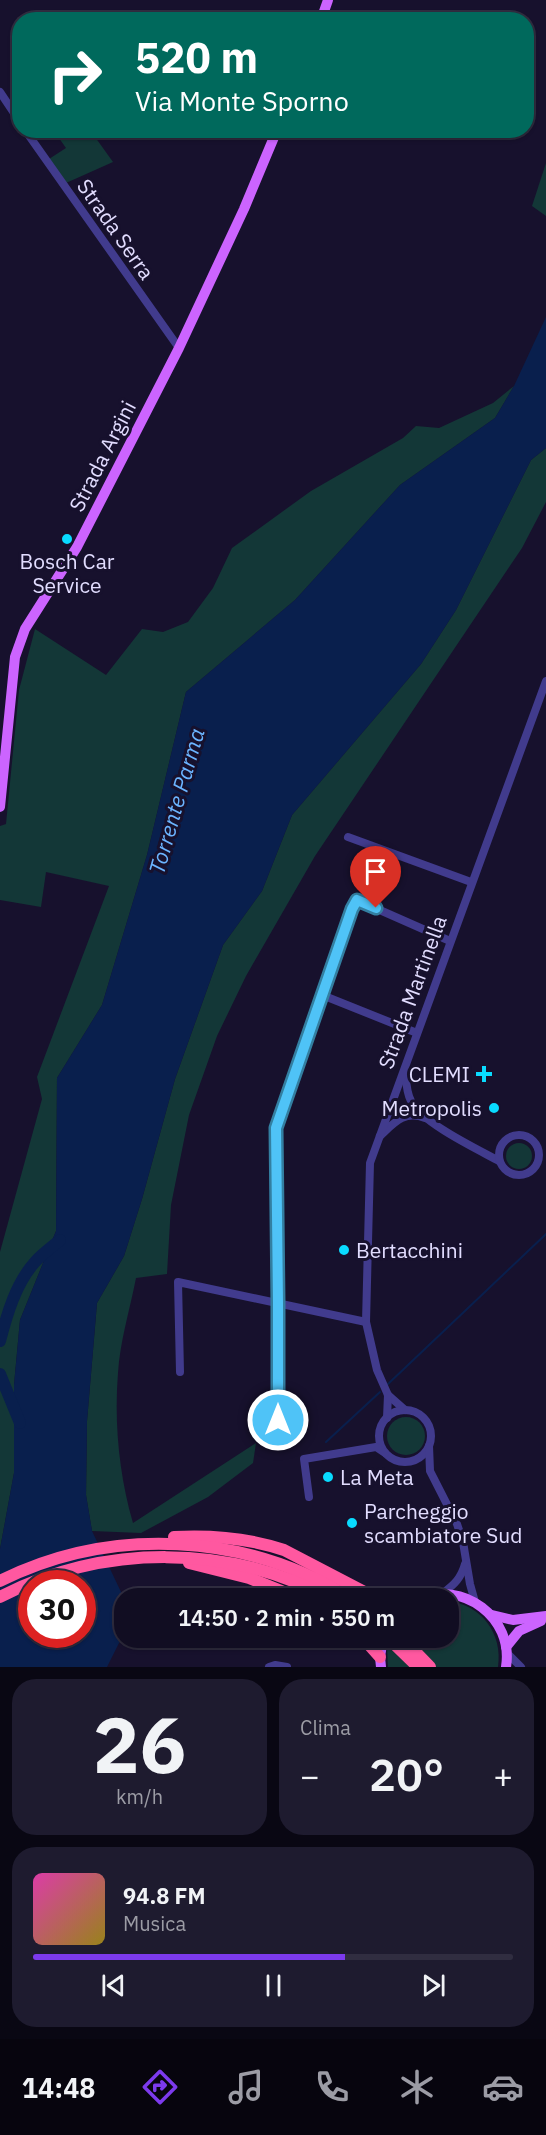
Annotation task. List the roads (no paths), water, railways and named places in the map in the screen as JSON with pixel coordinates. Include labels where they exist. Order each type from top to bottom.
[{"type":"highway","points":[[129,1545],[141,1540],[193,1536],[241,1539],[284,1550],[357,1588]]},
{"type":"highway","points":[[0,1581],[56,1559],[111,1547],[177,1544],[235,1551],[286,1567],[329,1588]]},
{"type":"highway","points":[[0,1597],[54,1574],[119,1561],[191,1557],[223,1561],[272,1573],[306,1588]]},
{"type":"highway","points":[[119,1561],[186,1562],[249,1578],[274,1588]]},
{"type":"highway","points":[[370,1648],[380,1662]]},
{"type":"highway","points":[[398,1648],[418,1667]]},
{"type":"highway","points":[[412,1648],[430,1667]]},
{"type":"main road","name":"Strada Argini","points":[[0,807],[15,657],[25,629],[77,547],[179,348],[244,209],[274,138]]},
{"type":"main road","points":[[459,1596],[475,1602],[492,1615],[504,1635],[507,1666]]},
{"type":"main road","points":[[492,1615],[513,1620],[546,1618]]},
{"type":"main road","points":[[507,1650],[519,1632],[546,1618]]},
{"type":"street","points":[[0,92],[12,110]]},
{"type":"street","name":"Strada Serra","points":[[31,138],[179,348]]},
{"type":"street","name":"Strada Martinella","points":[[475,1602],[464,1542],[430,1471],[431,1438],[427,1422],[414,1412],[405,1410],[388,1395],[377,1370],[366,1322],[370,1163],[546,681]]},
{"type":"street","points":[[348,837],[471,882]]},
{"type":"street","points":[[278,1420],[276,1128],[322,995],[357,900],[450,941]]},
{"type":"street","points":[[322,995],[417,1033]]},
{"type":"street","points":[[405,1067],[411,1102]]},
{"type":"street","points":[[406,1116],[398,1112],[391,1101],[402,1099],[411,1102],[428,1119]]},
{"type":"street","points":[[379,1138],[391,1125],[406,1116],[416,1115],[428,1119],[484,1153],[499,1161],[507,1172],[520,1175],[532,1171],[537,1166],[539,1157],[537,1144],[524,1135],[511,1136],[501,1145],[484,1153]]},
{"type":"street","points":[[499,1161],[498,1152],[501,1145]]},
{"type":"street","points":[[180,1372],[178,1282],[366,1322]]},
{"type":"street","name":"Strada Martinella","points":[[357,1450],[372,1442],[387,1418],[388,1395]]},
{"type":"street","points":[[387,1418],[405,1410]]},
{"type":"street","points":[[381,1428],[380,1442],[388,1455]]},
{"type":"street","points":[[413,1461],[429,1446]]},
{"type":"street","points":[[309,1497],[304,1459],[376,1447],[399,1461],[413,1461],[430,1471]]},
{"type":"street","points":[[450,1588],[456,1584],[462,1574],[466,1560]]},
{"type":"street","points":[[507,1650],[521,1667]]},
{"type":"street","points":[[269,1667],[275,1665],[287,1667]]},
{"type":"water","points":[[546,317],[546,448],[531,460],[456,610],[421,664],[292,815],[262,891],[223,945],[175,1079],[124,1256],[97,1303],[87,1421],[86,1495],[92,1531],[119,1588],[114,1588],[114,1648],[116,1648],[107,1667],[0,1667],[0,1549],[14,1473],[14,1385],[20,1320],[56,1231],[57,1078],[102,1005],[147,855],[186,692],[295,600],[400,485],[495,418],[514,386]]},
{"type":"waterway","points":[[388,1384],[546,1234]]},
{"type":"waterway","name":"Torrente Parma","points":[[0,1341],[9,1310],[22,1279],[38,1259],[60,1240]]},
{"type":"waterway","name":"Torrente Parma","points":[[0,1374],[20,1423]]},
{"type":"waterway","points":[[326,1442],[380,1392]]},
{"type":"place","name":"Bosch Car Service","points":[[67,539]]},
{"type":"place","name":"CLEMI","points":[[484,1074]]},
{"type":"place","name":"Metropolis","points":[[494,1108]]},
{"type":"place","name":"Bertacchini","points":[[344,1250]]},
{"type":"place","name":"La Meta","points":[[328,1477]]},
{"type":"place","name":"Parcheggio scambiatore Sud","points":[[352,1523]]}]
